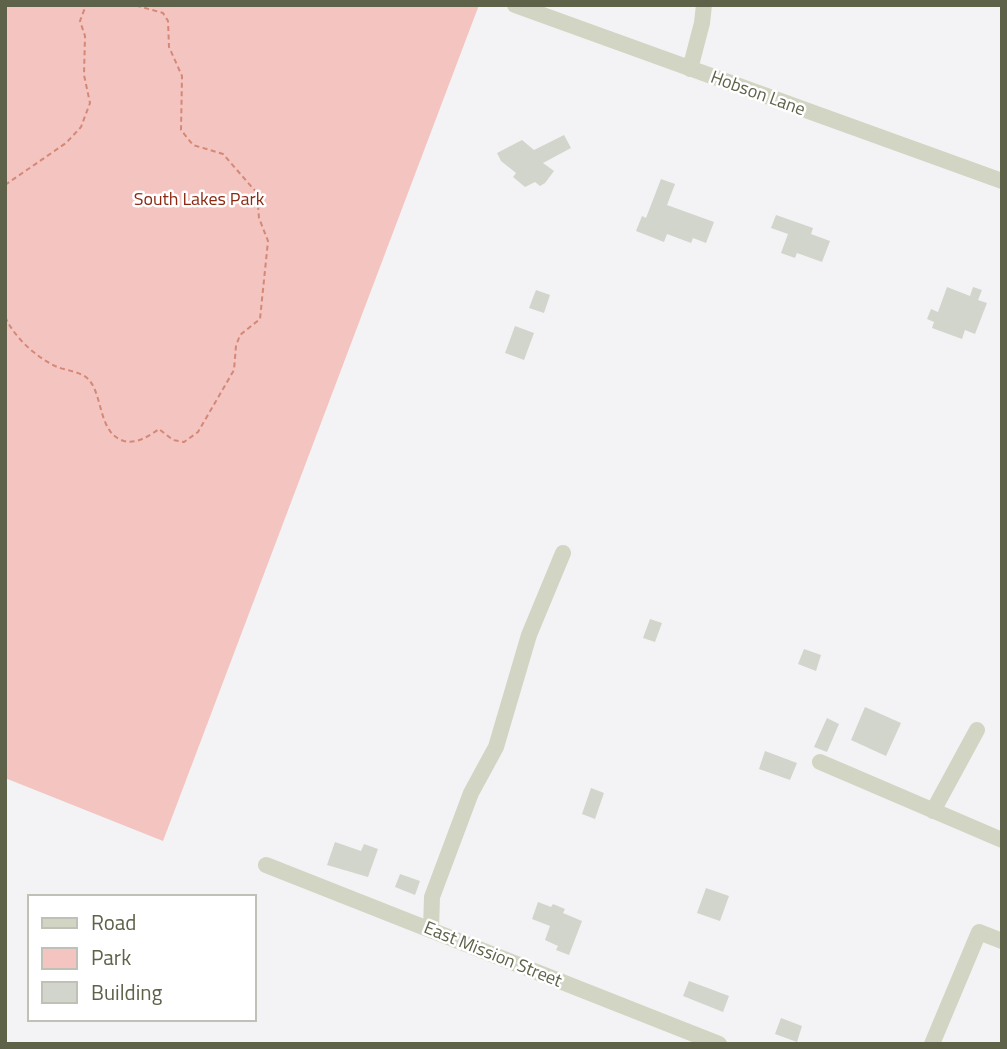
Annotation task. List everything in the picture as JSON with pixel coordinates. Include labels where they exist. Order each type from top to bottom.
[{"type":"street","name":"Hobson Lane","points":[[515,5],[1002,181]]},
{"type":"street","points":[[690,69],[704,5]]},
{"type":"street","points":[[431,929],[432,897],[471,793],[496,747],[529,635],[563,553]]},
{"type":"street","points":[[933,811],[977,730]]},
{"type":"street","points":[[820,762],[1002,840]]},
{"type":"street","name":"East Mission Street","points":[[266,865],[719,1044]]},
{"type":"street","points":[[932,1044],[979,932],[1002,941]]},
{"type":"path","points":[[5,185],[66,143],[81,127],[90,103],[85,75],[85,36],[80,21],[86,5]]},
{"type":"path","points":[[5,317],[10,328],[27,347],[54,365],[79,374],[90,382],[110,432],[124,441],[144,440],[159,429],[173,440],[184,442],[198,432],[234,370],[240,335],[260,319],[268,241],[259,218],[257,193],[223,154],[194,145],[181,130],[182,76],[169,47],[168,21],[163,13],[134,5]]},
{"type":"green space","name":"South Lakes Park","points":[[5,5],[479,5],[163,841],[5,778]]},
{"type":"building","points":[[564,135],[571,148],[543,163],[554,171],[540,186],[535,182],[525,187],[513,177],[516,173],[501,161],[497,153],[522,140],[534,150]]},
{"type":"building","points":[[661,179],[675,184],[667,205],[714,222],[706,243],[693,238],[691,243],[667,234],[664,242],[636,231],[642,216],[646,218]]},
{"type":"building","points":[[776,215],[813,228],[811,234],[830,241],[822,262],[797,253],[795,258],[781,253],[788,234],[771,228]]},
{"type":"building","points":[[947,287],[970,296],[973,287],[982,290],[978,300],[987,303],[975,334],[965,330],[962,339],[932,328],[934,322],[927,319],[931,309],[938,312]]},
{"type":"building","points":[[536,290],[550,295],[544,313],[529,308]]},
{"type":"building","points":[[515,326],[534,333],[524,360],[505,353]]},
{"type":"building","points":[[650,619],[662,623],[655,642],[643,638]]},
{"type":"building","points":[[804,649],[821,655],[816,671],[798,664]]},
{"type":"building","points":[[865,707],[901,723],[886,756],[851,740]]},
{"type":"building","points":[[827,718],[839,724],[827,752],[814,747]]},
{"type":"building","points":[[765,751],[797,763],[790,780],[759,769]]},
{"type":"building","points":[[591,788],[604,793],[595,819],[582,814]]},
{"type":"building","points":[[335,842],[361,851],[364,844],[378,849],[368,877],[327,865]]},
{"type":"building","points":[[400,874],[420,881],[415,895],[395,887]]},
{"type":"building","points":[[706,888],[729,896],[720,921],[697,913]]},
{"type":"building","points":[[538,902],[565,909],[563,913],[582,921],[569,955],[556,950],[558,946],[545,940],[550,926],[532,919]]},
{"type":"building","points":[[689,981],[729,996],[723,1012],[683,996]]},
{"type":"building","points":[[781,1018],[802,1026],[797,1042],[775,1034]]}]
